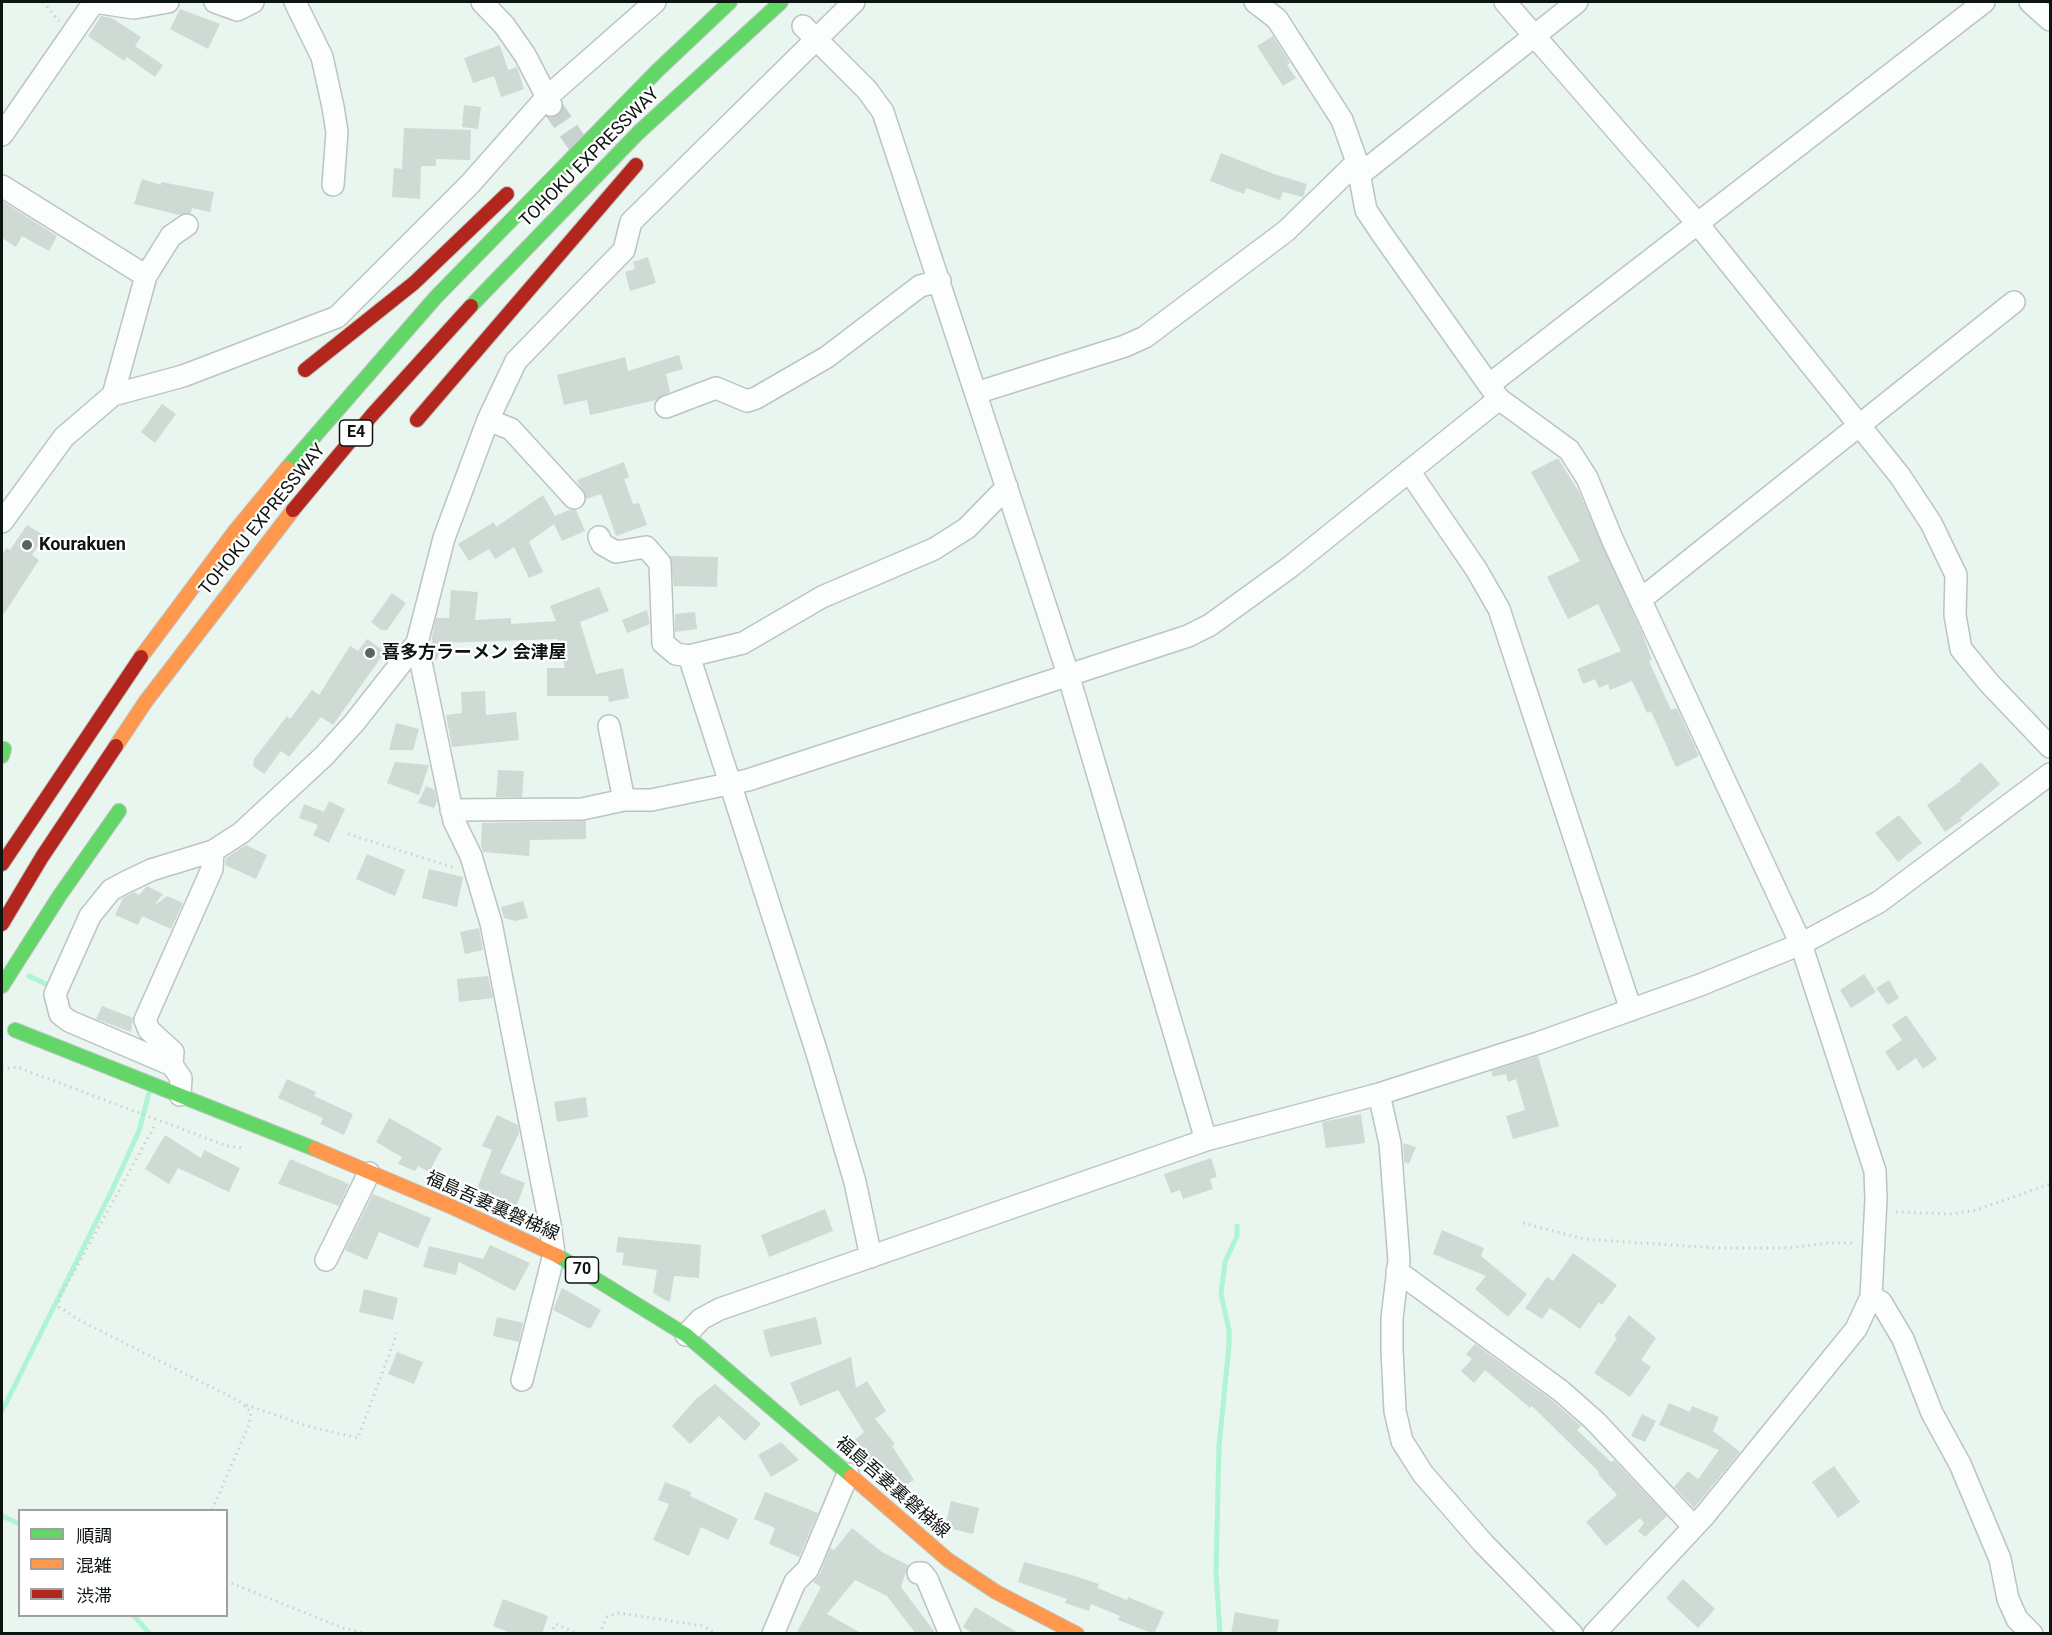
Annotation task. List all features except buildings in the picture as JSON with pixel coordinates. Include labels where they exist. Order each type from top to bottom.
[{"type":"main road","points":[[649,59],[720,2]]},
{"type":"main road","name":"TOHOKU EXPRESSWAY","points":[[2,864],[117,689],[236,531],[332,413],[444,289],[658,70],[730,2]]},
{"type":"main road","name":"TOHOKU EXPRESSWAY","points":[[2,924],[146,701],[260,550],[372,415],[483,292],[585,186],[781,2]]},
{"type":"main road","points":[[702,93],[788,2]]},
{"type":"main road","points":[[417,420],[585,222],[648,152]]},
{"type":"main road","points":[[305,370],[414,283],[515,187]]},
{"type":"main road","points":[[2,986],[60,895],[119,811]]},
{"type":"main road","name":"福島吾妻裏磐梯線","points":[[15,1030],[262,1127],[452,1207],[554,1254],[686,1335],[948,1560],[1062,1631]]},
{"type":"street","points":[[2,135],[94,2],[134,8],[168,2]]},
{"type":"street","points":[[215,2],[237,10],[253,2]]},
{"type":"street","points":[[295,2],[322,57],[329,87],[337,132],[333,185]]},
{"type":"street","points":[[482,2],[504,25],[525,55],[549,101]]},
{"type":"street","points":[[2,522],[64,437],[113,394],[183,376],[337,317],[549,101],[655,2]]},
{"type":"street","points":[[180,1095],[181,1078],[178,1070],[172,1065],[69,1021],[60,1014],[55,994],[90,916],[111,890],[151,870],[213,851],[241,833],[324,756],[354,723],[417,643],[444,538],[488,420],[516,361],[624,250],[628,218],[810,32],[854,2]]},
{"type":"street","points":[[1255,2],[1277,19],[1342,120],[1357,169],[1366,210],[1495,391],[1569,450],[1587,478],[1612,541],[1801,944],[1875,1171],[1876,1211],[1871,1297],[1856,1329],[1694,1527],[1594,1634]]},
{"type":"street","points":[[1505,2],[1698,224],[1860,423],[1900,476],[1949,558],[1956,575],[1955,615],[1962,649],[1989,683],[2050,747]]},
{"type":"street","points":[[976,393],[1125,346],[1144,337],[1286,231],[1357,169],[1577,2]]},
{"type":"street","points":[[451,810],[582,809],[624,800],[651,800],[731,783],[1188,636],[1210,625],[1290,567],[1409,471],[1495,391],[1698,224],[1984,2]]},
{"type":"street","points":[[2030,2],[2050,20]]},
{"type":"street","points":[[810,32],[867,90],[883,112],[1068,674],[1206,1140]]},
{"type":"street","points":[[2,186],[146,276]]},
{"type":"street","points":[[113,394],[146,276],[171,236],[187,225]]},
{"type":"street","points":[[666,407],[716,388],[747,402],[756,398],[828,357],[920,286],[940,281]]},
{"type":"street","points":[[1640,600],[2014,302]]},
{"type":"street","points":[[488,420],[511,429],[574,498]]},
{"type":"street","points":[[1409,471],[1476,570],[1499,609],[1631,1010]]},
{"type":"street","points":[[599,537],[602,544],[616,552],[646,548],[660,563],[660,624],[663,643],[676,654],[688,656],[744,644],[822,597],[934,549],[967,528],[1007,487]]},
{"type":"street","points":[[417,643],[451,810],[477,875],[491,923],[550,1224],[554,1254],[522,1380]]},
{"type":"street","points":[[688,656],[817,1053],[855,1182],[871,1257]]},
{"type":"street","points":[[609,726],[624,800]]},
{"type":"street","points":[[686,1335],[701,1319],[720,1309],[1206,1140],[1379,1094],[1631,1010],[1801,944],[1879,902],[2050,774]]},
{"type":"street","points":[[172,1065],[173,1052],[149,1030],[145,1020],[212,869],[213,851]]},
{"type":"street","points":[[1379,1094],[1390,1143],[1397,1271],[1392,1318],[1392,1350],[1395,1411],[1402,1441],[1424,1474],[1483,1543],[1572,1634]]},
{"type":"street","points":[[326,1260],[369,1173]]},
{"type":"street","points":[[1397,1271],[1561,1390],[1595,1421],[1694,1527]]},
{"type":"street","points":[[1871,1297],[1881,1302],[1903,1339],[1932,1413],[1960,1464],[2000,1559],[2008,1599],[2017,1619],[2032,1634]]},
{"type":"street","points":[[772,1634],[795,1582],[808,1569],[848,1474]]},
{"type":"street","points":[[918,1573],[922,1573],[927,1579],[950,1634]]},
{"type":"path","points":[[43,2],[70,35]]},
{"type":"path","points":[[348,834],[477,875]]},
{"type":"path","points":[[2,1069],[16,1067],[31,1072],[241,1149],[255,1144],[262,1127]]},
{"type":"path","points":[[154,1127],[60,1299],[59,1307],[81,1321],[244,1404],[311,1427],[358,1438],[397,1332]]},
{"type":"path","points":[[1876,1211],[1954,1214],[1976,1210],[2050,1184]]},
{"type":"path","points":[[1523,1223],[1584,1239],[1716,1248],[1789,1248],[1828,1243],[1874,1243]]},
{"type":"path","points":[[212,1509],[251,1421],[251,1412],[244,1404]]},
{"type":"path","points":[[228,1582],[343,1628],[368,1634]]},
{"type":"path","points":[[599,1634],[607,1617],[619,1613],[703,1626],[718,1634]]},
{"type":"path","points":[[550,1634],[556,1624],[578,1634]]},
{"type":"waterway","points":[[29,976],[52,987]]},
{"type":"waterway","points":[[2,1411],[113,1188],[139,1131],[149,1093]]},
{"type":"waterway","points":[[1220,1634],[1216,1572],[1219,1446],[1229,1345],[1229,1330],[1221,1294],[1225,1262],[1237,1236],[1237,1226]]},
{"type":"waterway","points":[[2,1516],[18,1523]]},
{"type":"waterway","points":[[135,1617],[150,1634]]},
{"type":"tunnel","points":[[551,105],[588,159]]},
{"type":"traffic: fast","points":[[287,468],[436,297],[658,70],[730,2]]},
{"type":"traffic: fast","points":[[471,306],[638,133],[781,2]]},
{"type":"traffic: fast","points":[[2,756],[4,749]]},
{"type":"traffic: fast","points":[[2,986],[60,895],[119,811]]},
{"type":"traffic: fast","points":[[15,1030],[315,1149]]},
{"type":"traffic: fast","points":[[558,1256],[686,1335],[851,1476]]},
{"type":"traffic: slow","points":[[141,657],[235,531],[287,468]]},
{"type":"traffic: slow","points":[[116,746],[146,701],[293,510]]},
{"type":"traffic: slow","points":[[315,1149],[452,1207],[558,1256]]},
{"type":"traffic: slow","points":[[851,1476],[948,1560],[996,1592],[1077,1634]]},
{"type":"traffic: jam","points":[[417,420],[636,165]]},
{"type":"traffic: jam","points":[[305,370],[414,283],[507,194]]},
{"type":"traffic: jam","points":[[293,510],[372,415],[471,306]]},
{"type":"traffic: jam","points":[[2,864],[141,657]]},
{"type":"traffic: jam","points":[[2,924],[42,857],[116,746]]},
{"type":"place","name":"Kourakuen","points":[[27,545]]},
{"type":"place","name":"喜多方ラーメン 会津屋","points":[[370,653]]}]
